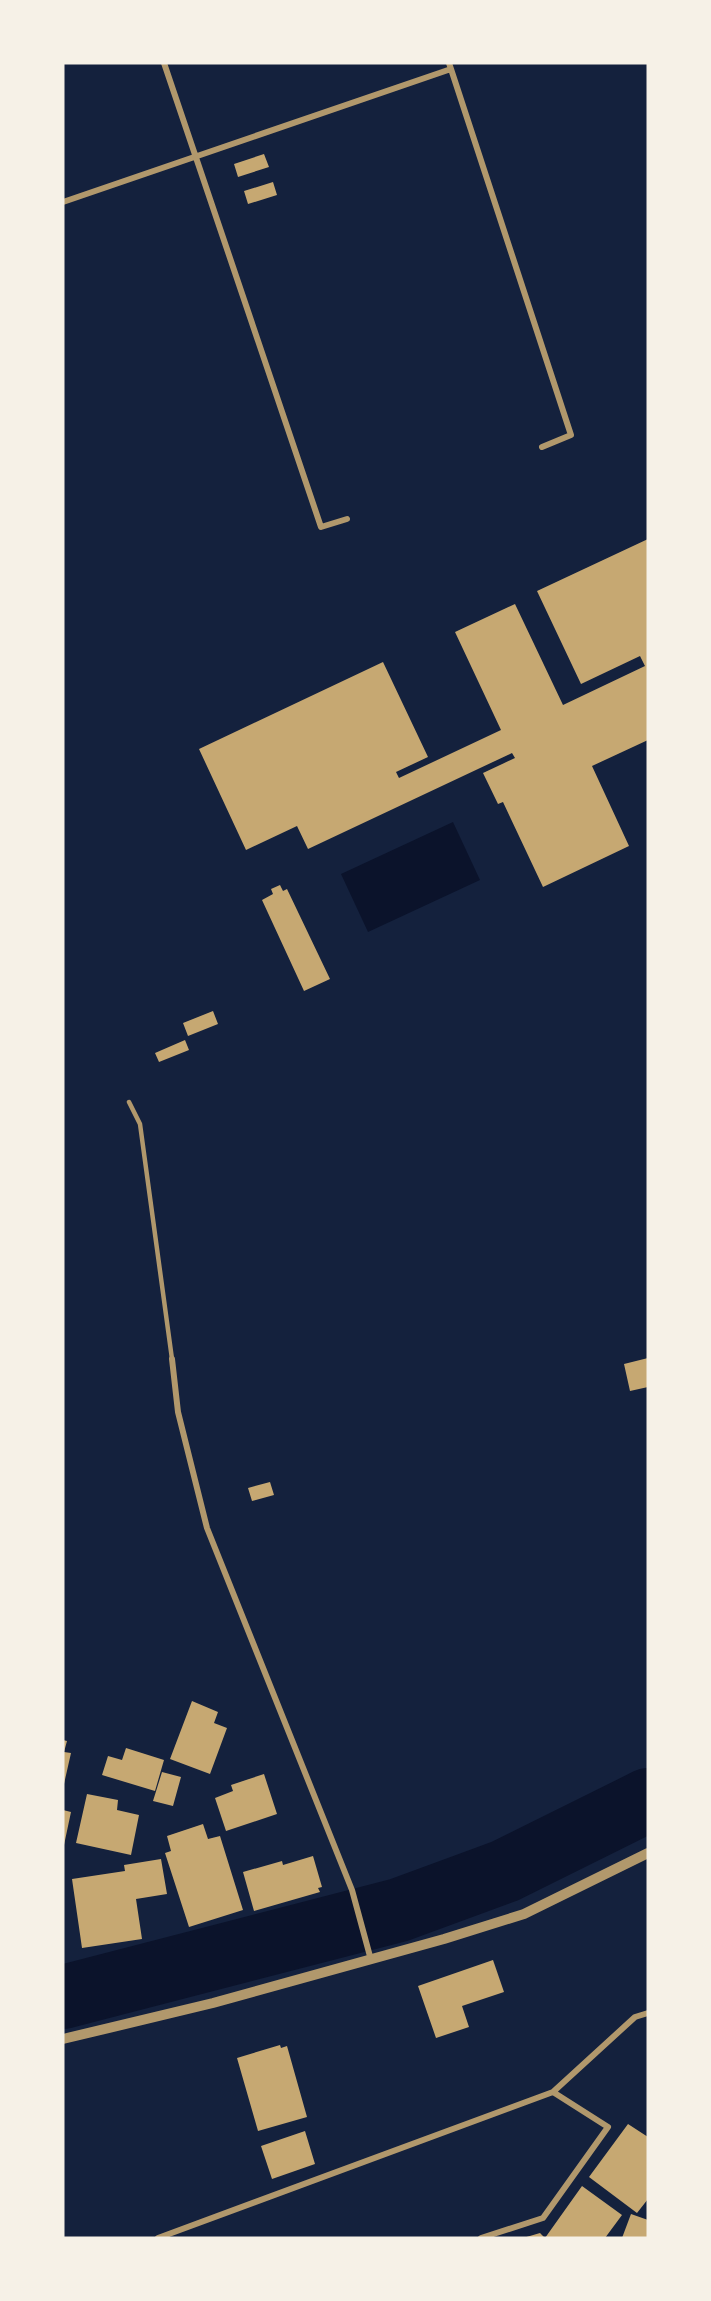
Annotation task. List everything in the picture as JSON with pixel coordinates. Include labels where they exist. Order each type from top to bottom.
[{"type":"street","points":[[164,63],[321,527],[347,519]]},
{"type":"street","points":[[63,202],[450,66],[571,435],[542,447]]},
{"type":"street","points":[[172,1359],[178,1412],[207,1528],[352,1890],[371,1960]]},
{"type":"street","points":[[63,2038],[213,2003],[371,1960],[524,1914],[648,1853]]},
{"type":"street","points":[[158,2238],[553,2091],[635,2017],[648,2013]]},
{"type":"street","points":[[481,2238],[543,2218],[608,2127],[553,2091]]},
{"type":"lane","points":[[129,1102],[140,1124],[172,1359]]},
{"type":"water","points":[[453,822],[480,880],[368,932],[341,874]]},
{"type":"building","points":[[264,154],[269,167],[238,177],[234,164]]},
{"type":"building","points":[[273,182],[277,195],[248,204],[244,191]]},
{"type":"building","points":[[648,539],[648,740],[592,766],[629,846],[543,887],[503,802],[498,804],[483,773],[515,758],[512,753],[308,849],[297,826],[246,850],[199,749],[383,662],[428,757],[396,772],[399,778],[501,730],[455,632],[515,604],[563,705],[645,666],[640,656],[581,684],[537,591]]},
{"type":"building","points":[[280,885],[283,891],[287,889],[330,979],[304,991],[262,900],[273,894],[271,889]]},
{"type":"building","points":[[213,1011],[218,1024],[188,1036],[183,1023]]},
{"type":"building","points":[[185,1040],[189,1050],[159,1062],[155,1053]]},
{"type":"building","points":[[648,1358],[648,1387],[630,1391],[624,1364]]},
{"type":"building","points":[[270,1482],[274,1495],[252,1501],[248,1488]]},
{"type":"building","points":[[192,1701],[218,1712],[214,1723],[227,1728],[210,1774],[170,1759]]},
{"type":"building","points":[[63,1740],[67,1741],[64,1752],[71,1753],[64,1784]]},
{"type":"building","points":[[126,1748],[164,1760],[155,1791],[102,1775],[108,1756],[122,1760]]},
{"type":"building","points":[[162,1772],[181,1777],[173,1806],[153,1801]]},
{"type":"building","points":[[264,1774],[277,1814],[226,1831],[215,1798],[233,1791],[231,1785]]},
{"type":"building","points":[[87,1794],[118,1800],[117,1810],[139,1815],[131,1855],[76,1843]]},
{"type":"building","points":[[63,1810],[71,1812],[64,1845],[63,1845]]},
{"type":"building","points":[[203,1824],[208,1839],[220,1836],[243,1910],[189,1927],[165,1853],[171,1851],[167,1836]]},
{"type":"building","points":[[313,1856],[322,1887],[318,1888],[320,1892],[254,1911],[243,1872],[282,1861],[283,1865]]},
{"type":"building","points":[[161,1859],[167,1894],[136,1899],[142,1939],[82,1948],[72,1879],[125,1871],[124,1865]]},
{"type":"building","points":[[493,1960],[504,1992],[462,2006],[469,2027],[436,2038],[418,1986]]},
{"type":"building","points":[[280,2045],[281,2048],[287,2046],[307,2117],[258,2131],[237,2058]]},
{"type":"building","points":[[628,2124],[648,2137],[648,2199],[637,2213],[589,2177]]},
{"type":"building","points":[[305,2131],[315,2164],[272,2179],[261,2146]]},
{"type":"building","points":[[582,2186],[622,2215],[605,2238],[545,2238]]},
{"type":"building","points":[[631,2214],[648,2220],[648,2238],[622,2238]]},
{"type":"building","points":[[540,2233],[545,2238],[523,2238]]},
{"type":"waterway","points":[[63,1997],[399,1910],[505,1871],[648,1800]]}]
